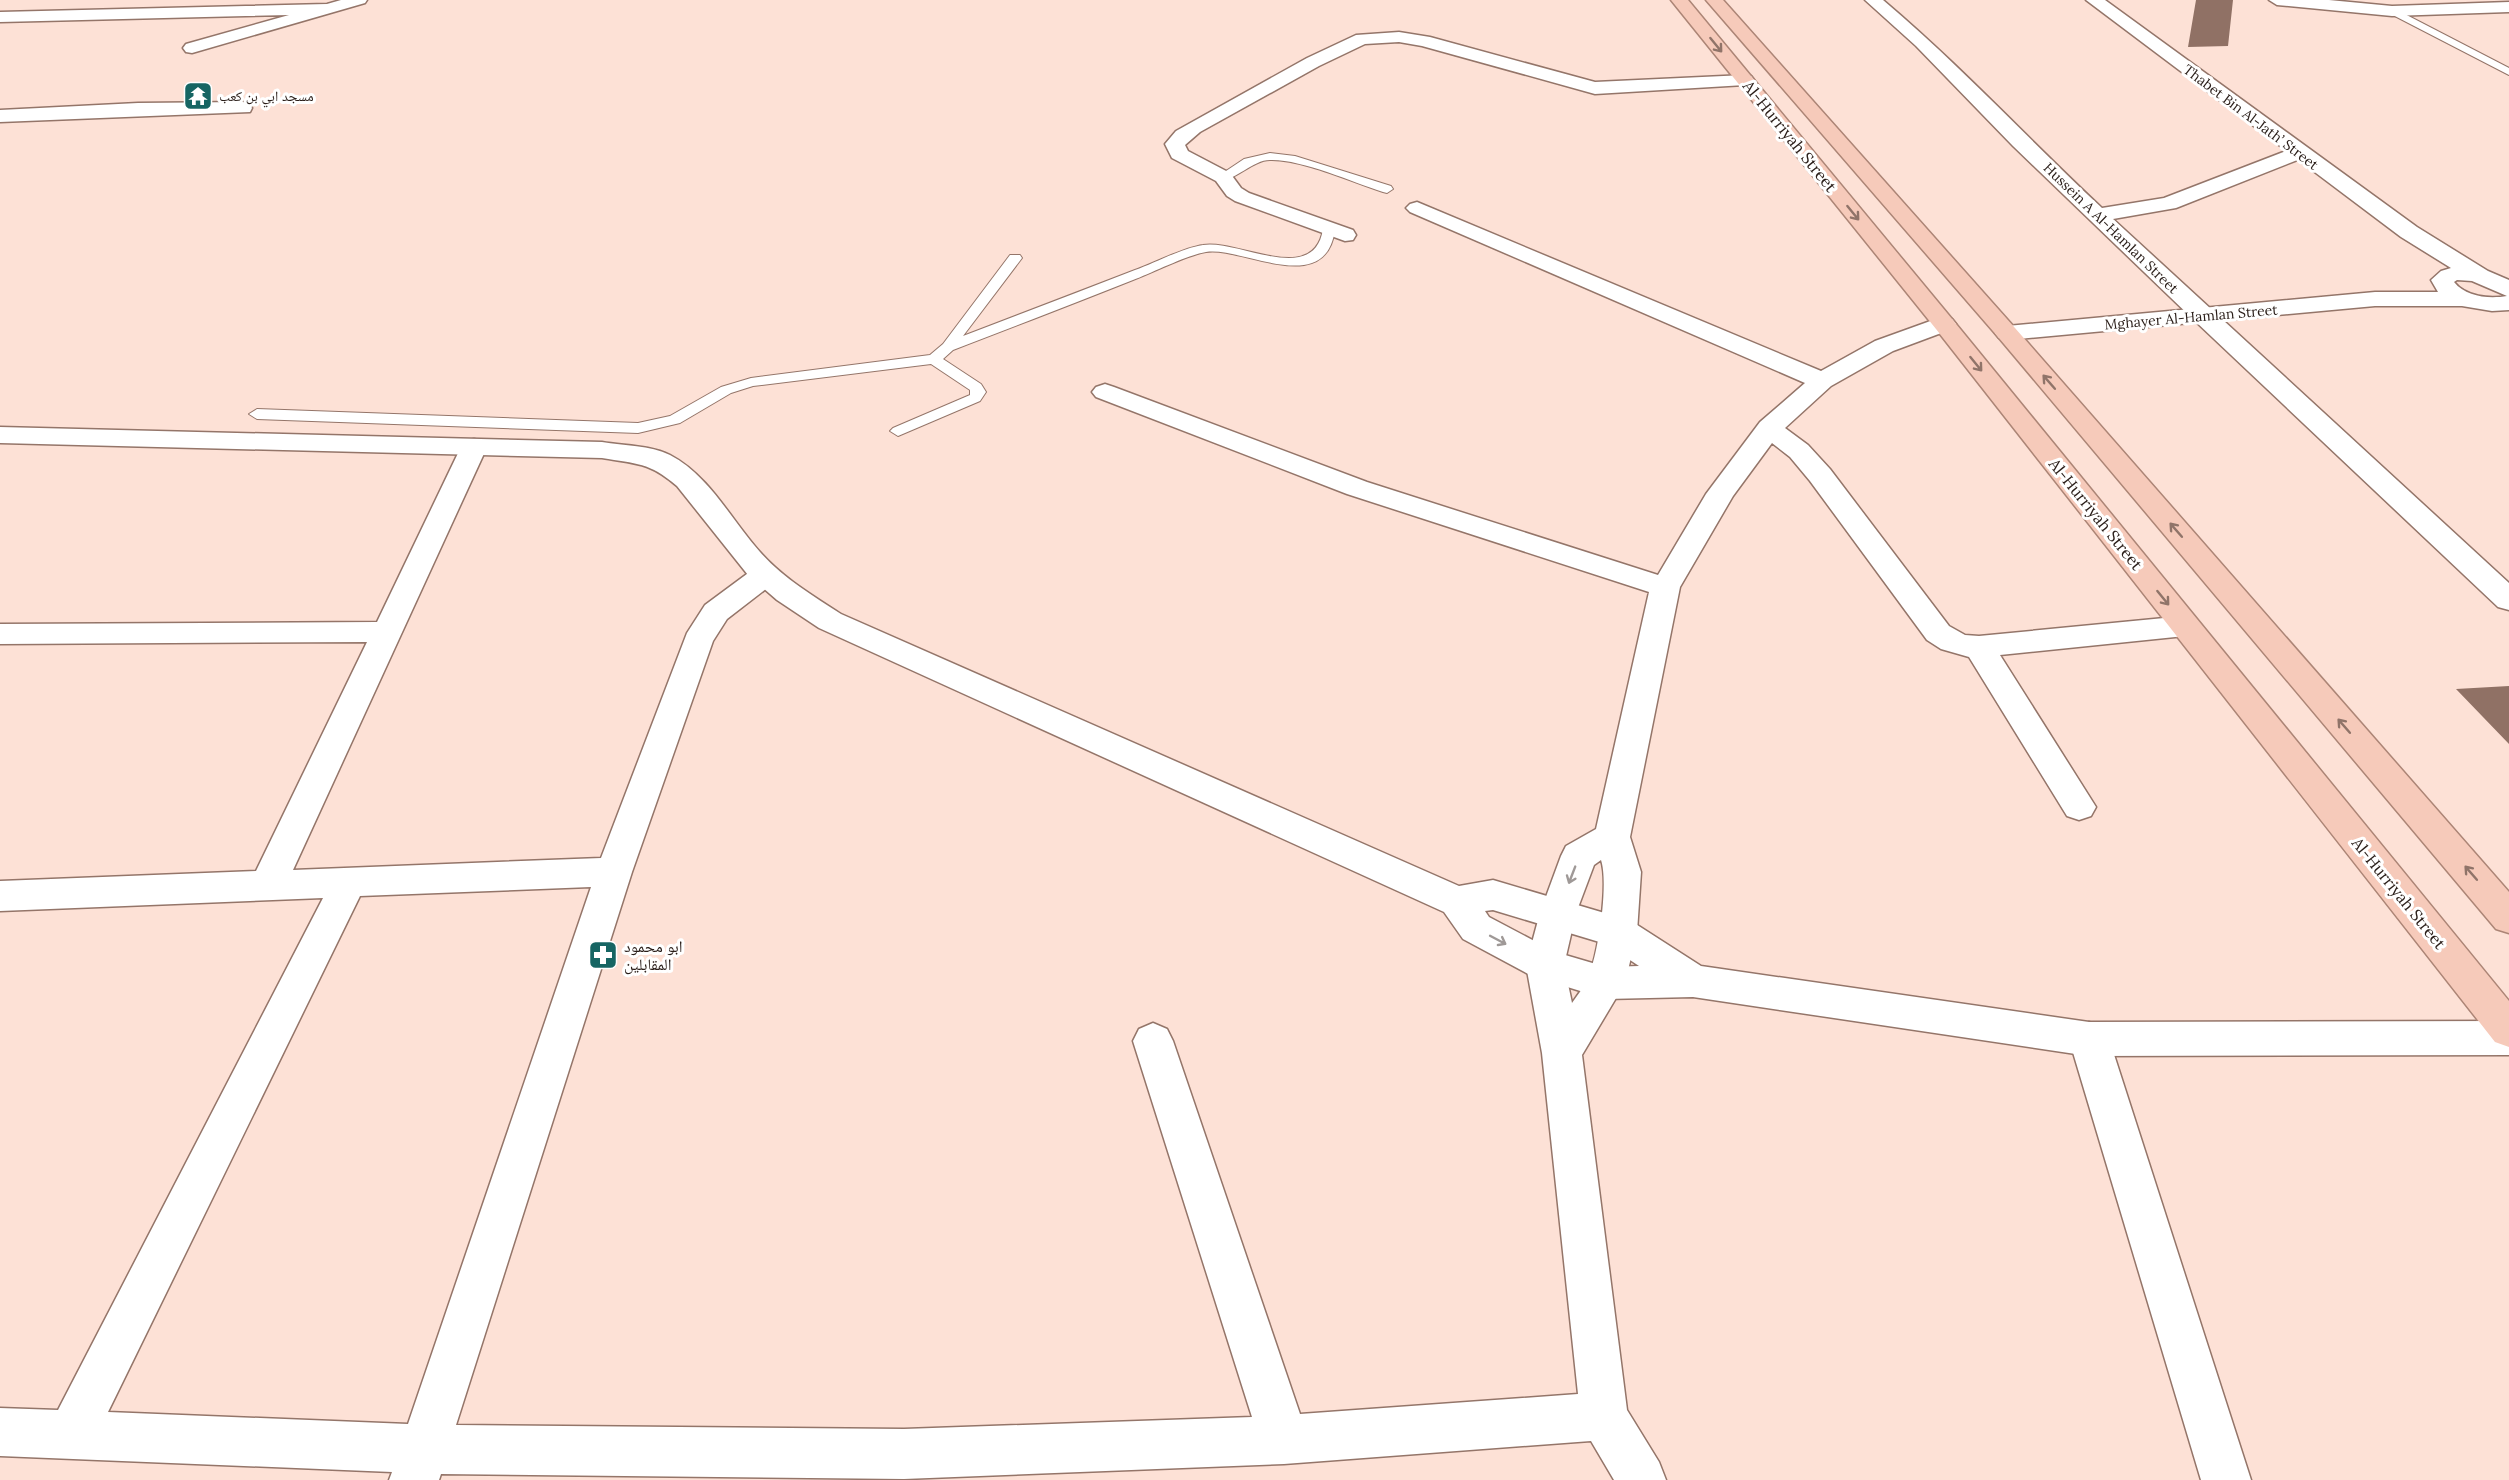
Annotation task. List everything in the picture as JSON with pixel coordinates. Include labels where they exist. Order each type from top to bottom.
[{"type":"highway","name":"Al-Hurriyah Street","points":[[1679,0],[1944,324],[2509,1030]]},
{"type":"highway","name":"Al-Hurriyah Street","points":[[1714,0],[2007,333],[2509,918]]},
{"type":"street","points":[[110,14],[134,0]]},
{"type":"street","points":[[192,48],[359,0]]},
{"type":"street","name":"Hussein A Al-Hamlan Street","points":[[1873,0],[1922,42],[2020,142],[2100,215],[2203,316],[2509,600]]},
{"type":"street","name":"Thabet Bin Al-Jath’ Street","points":[[2094,0],[2298,153],[2409,232],[2498,282]]},
{"type":"street","points":[[2277,0],[2392,11],[2509,7]]},
{"type":"street","points":[[0,17],[327,9]]},
{"type":"street","points":[[1337,232],[1242,197],[1234,192],[1223,177],[1179,154],[1175,144],[1183,135],[1313,62],[1362,39],[1399,37],[1424,41],[1588,87],[1745,80]]},
{"type":"street","points":[[0,116],[138,109],[243,108]]},
{"type":"street","points":[[2100,215],[2169,204],[2298,153]]},
{"type":"street","points":[[1417,208],[1822,381]]},
{"type":"street","name":"Thabet Bin Al-Jath’ Street","points":[[2409,232],[2446,281],[2470,301]]},
{"type":"street","name":"Mghayer Al-Hamlan Street","points":[[2375,299],[2467,274],[2498,282]]},
{"type":"street","name":"Mghayer Al-Hamlan Street","points":[[2007,333],[2375,299],[2470,301],[2493,305],[2509,303]]},
{"type":"street","points":[[2470,301],[2509,326]]},
{"type":"street","points":[[1563,1053],[1606,983],[1618,932],[1623,872],[1612,837],[1665,587],[1720,494],[1769,428],[1822,381],[1884,346],[1944,324]]},
{"type":"street","points":[[1105,392],[1357,488],[1665,587]]},
{"type":"street","points":[[1769,428],[1799,451],[1820,475],[1938,633],[1948,641],[1962,646],[1978,647],[2185,626]]},
{"type":"street","points":[[0,435],[602,450],[660,461],[704,499],[750,560],[765,575],[830,621],[1456,901],[1476,928],[1545,965],[1606,983],[1693,981],[2089,1039],[2509,1038]]},
{"type":"street","points":[[268,885],[474,447]]},
{"type":"street","points":[[420,1464],[614,872],[705,627],[716,612],[765,575]]},
{"type":"street","points":[[0,634],[386,632]]},
{"type":"street","points":[[1978,647],[2079,807]]},
{"type":"street","points":[[1612,837],[1579,856],[1557,913],[1545,965],[1563,1053],[1604,1416],[1641,1480]]},
{"type":"street","points":[[0,896],[614,872]]},
{"type":"street","points":[[72,1435],[350,882]]},
{"type":"street","points":[[1456,901],[1493,896],[1618,932],[1693,981]]},
{"type":"street","points":[[2089,1039],[2226,1480]]},
{"type":"street","points":[[1153,1041],[1284,1440]]},
{"type":"street","points":[[0,1432],[72,1435],[420,1464],[905,1467],[1604,1416]]},
{"type":"lane","points":[[2392,11],[2509,72]]},
{"type":"lane","points":[[1223,177],[1254,157],[1278,156],[1292,158],[1387,189]]},
{"type":"lane","points":[[948,347],[1205,248],[1219,248],[1293,262],[1312,258],[1326,247],[1337,232]]},
{"type":"lane","points":[[257,414],[638,428],[675,420],[726,390],[752,382],[934,359],[948,347],[1015,258]]},
{"type":"lane","points":[[898,431],[975,398],[979,392],[976,387],[934,359]]},
{"type":"building","points":[[2196,0],[2233,0],[2228,46],[2188,47]]},
{"type":"building","points":[[2509,686],[2509,744],[2456,689]]},
{"type":"place","name":"مسجد ابي بن كعب","points":[[198,96]]},
{"type":"place","name":"ابو محمود المقابلين","points":[[603,955]]}]
